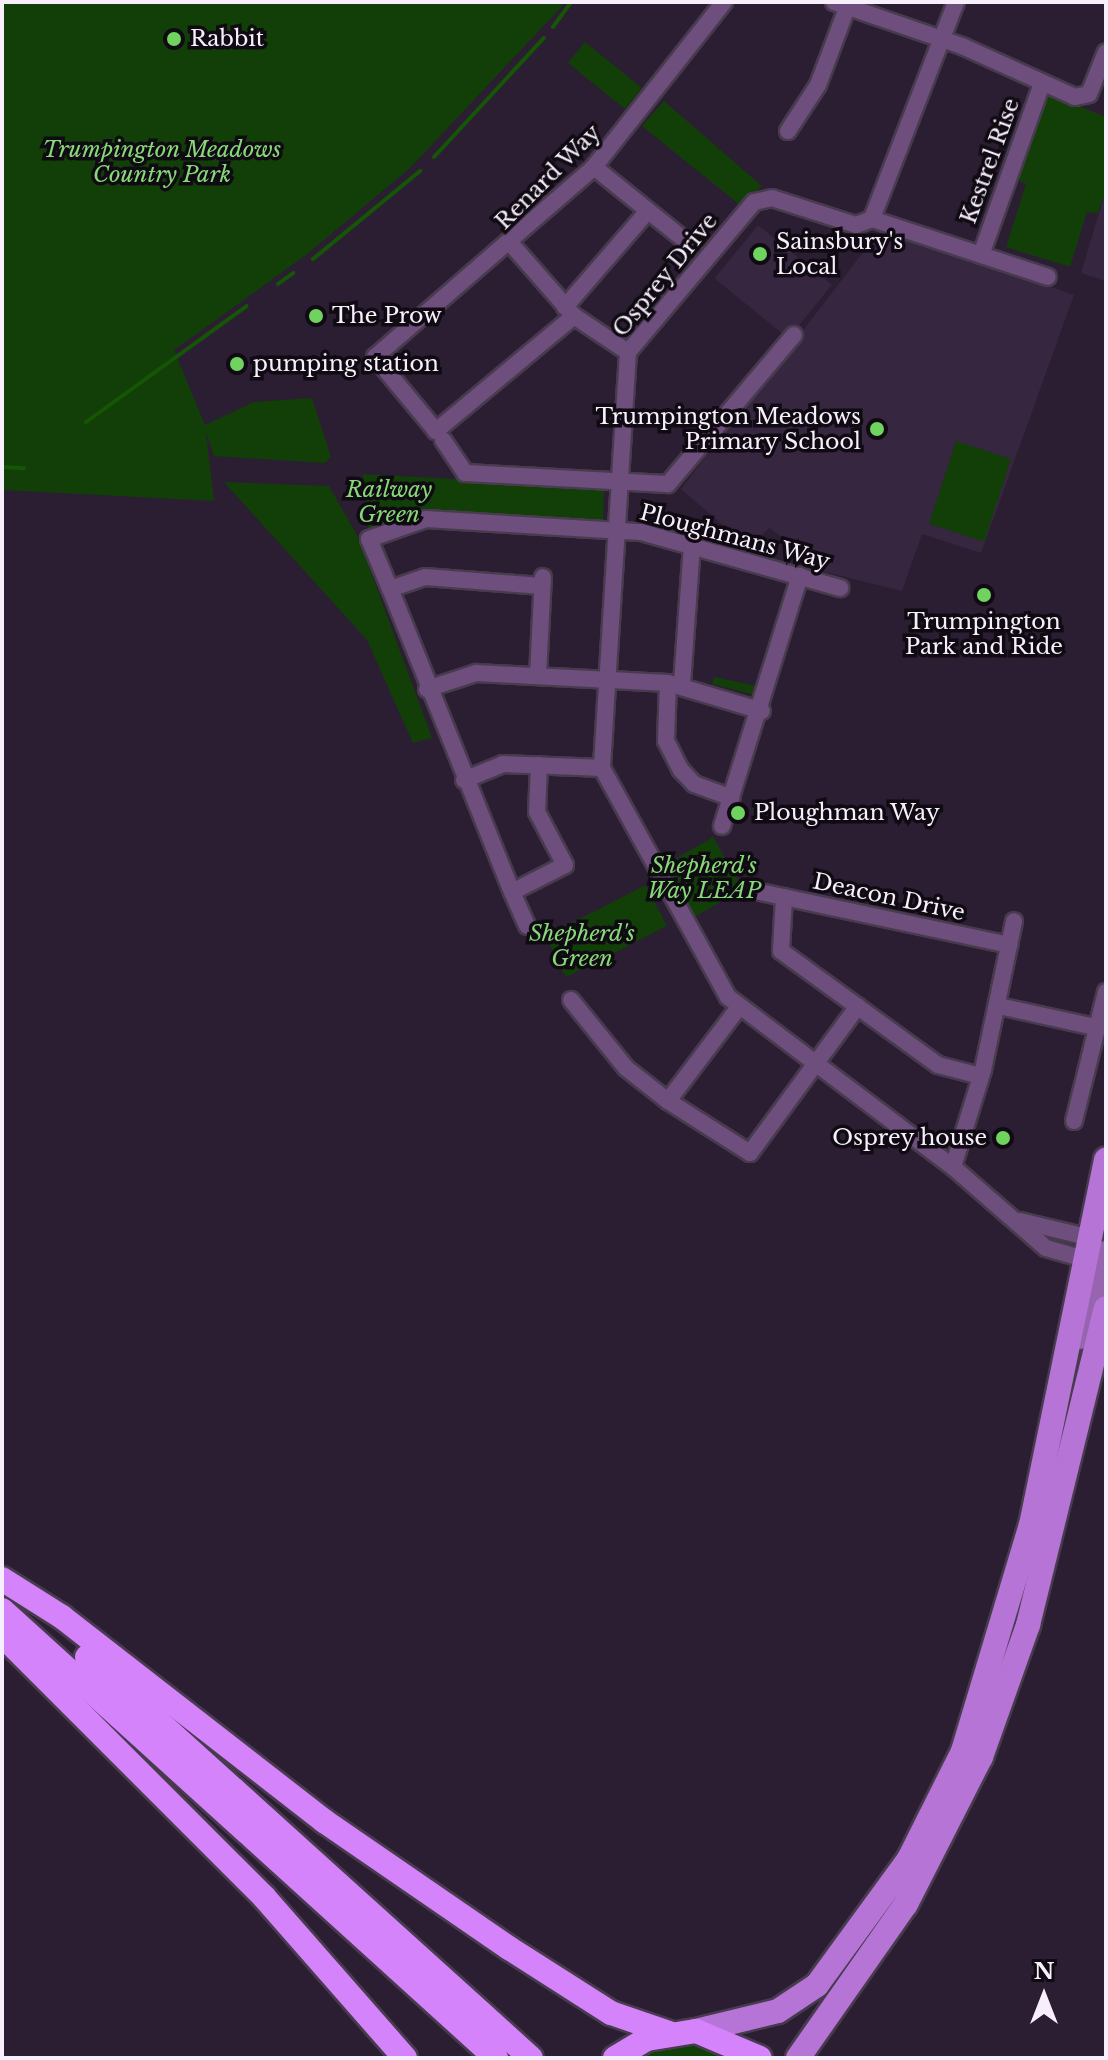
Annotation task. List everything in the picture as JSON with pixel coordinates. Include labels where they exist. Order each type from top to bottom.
[{"type":"highway","points":[[2,1579],[62,1617],[324,1821],[509,1948],[611,2013],[669,2033]]},
{"type":"highway","points":[[2,1579],[531,2058]]},
{"type":"highway","points":[[2,1610],[496,2058]]},
{"type":"highway","points":[[2,1635],[264,1897],[405,2058]]},
{"type":"highway","points":[[615,2058],[669,2033],[696,2031],[760,2058]]},
{"type":"main road","points":[[696,2031],[756,2019],[795,2001],[865,1927],[909,1859],[963,1751],[1031,1525],[1095,1250],[1106,1160]]},
{"type":"main road","points":[[798,2058],[906,1904],[966,1794],[1012,1676],[1106,1308]]},
{"type":"street","name":"Renard Way","points":[[569,311],[436,431],[375,357],[512,245],[594,167],[724,2]]},
{"type":"street","points":[[872,219],[956,2]]},
{"type":"street","points":[[788,131],[818,85],[841,4],[1075,97],[1089,94],[1106,52]]},
{"type":"street","name":"Kestrel Rise","points":[[981,255],[1042,84]]},
{"type":"street","points":[[594,167],[692,246]]},
{"type":"street","name":"Osprey Drive","points":[[602,768],[620,530],[628,352],[754,202],[772,198],[856,225],[872,219]]},
{"type":"street","points":[[569,311],[647,212]]},
{"type":"street","name":"Kestrel Rise","points":[[872,219],[1048,277]]},
{"type":"street","points":[[512,245],[569,311],[628,352]]},
{"type":"street","points":[[443,440],[465,473],[668,484],[794,335]]},
{"type":"street","name":"Ploughmans Way","points":[[390,589],[369,539],[426,519],[620,530],[692,546],[840,588]]},
{"type":"street","points":[[692,546],[666,741],[681,770],[694,784],[732,798]]},
{"type":"street","points":[[722,826],[762,711],[800,576]]},
{"type":"street","points":[[527,926],[427,689],[390,589],[425,577],[542,581],[538,675]]},
{"type":"street","points":[[427,689],[464,674],[538,675],[675,684],[762,711]]},
{"type":"street","points":[[464,780],[503,764],[602,768],[682,909],[721,990],[739,1007],[953,1167],[1046,1248],[1095,1250]]},
{"type":"street","points":[[512,892],[565,865],[537,812],[539,765]]},
{"type":"street","name":"Deacon Drive","points":[[760,892],[1009,945]]},
{"type":"street","points":[[784,897],[781,951],[938,1065],[977,1075]]},
{"type":"street","points":[[953,1167],[999,1006],[1014,921]]},
{"type":"street","points":[[1074,1121],[1106,992]]},
{"type":"street","points":[[571,1000],[594,1032],[668,1101],[750,1153],[858,1006]]},
{"type":"street","points":[[999,1006],[1099,1028]]},
{"type":"street","points":[[668,1101],[739,1007]]},
{"type":"street","points":[[1015,1220],[1095,1250]]},
{"type":"street","points":[[1071,1454],[1106,1354]]},
{"type":"shaded area","points":[[1106,190],[1106,281],[1081,273]]},
{"type":"shaded area","points":[[758,225],[832,285],[788,338],[715,279]]},
{"type":"shaded area","name":"Trumpington Meadows Primary School","points":[[881,229],[1074,295],[981,553],[922,534],[902,591],[825,572],[770,528],[747,546],[681,489]]},
{"type":"green space","name":"Trumpington Meadows Country Park","points":[[2,2],[566,2],[410,168],[306,255],[174,350],[205,425],[254,402],[312,398],[331,457],[325,463],[214,456],[206,432],[214,501],[2,490]]},
{"type":"green space","points":[[585,42],[642,88],[625,109],[568,63]]},
{"type":"green space","points":[[1046,93],[1106,117],[1106,190],[1098,213],[1087,212],[1070,267],[1006,247],[1026,184],[1014,179]]},
{"type":"green space","points":[[664,101],[762,186],[740,205],[642,126]]},
{"type":"green space","points":[[956,441],[1011,459],[984,542],[929,524]]},
{"type":"green space","name":"Railway Green","points":[[363,474],[604,487],[603,524],[423,516],[369,537]]},
{"type":"green space","points":[[224,482],[329,486],[358,537],[432,738],[413,743],[367,640]]},
{"type":"green space","points":[[714,677],[761,687],[759,696],[712,684]]},
{"type":"green space","name":"Shepherd's Way LEAP","points":[[713,837],[743,889],[695,917],[665,865]]},
{"type":"green space","name":"Shepherd's Green","points":[[646,885],[667,926],[566,977],[545,936]]},
{"type":"green space","points":[[698,2043],[740,2058],[629,2058],[655,2046]]},
{"type":"waterway","points":[[553,27],[571,2]]},
{"type":"waterway","points":[[434,157],[544,38]]},
{"type":"waterway","points":[[313,259],[420,171]]},
{"type":"waterway","points":[[278,284],[293,273]]},
{"type":"waterway","points":[[86,422],[247,306]]},
{"type":"waterway","points":[[2,467],[24,468]]},
{"type":"place","name":"Rabbit","points":[[174,39]]},
{"type":"place","name":"Sainsbury's Local","points":[[760,254]]},
{"type":"place","name":"The Prow","points":[[316,316]]},
{"type":"place","name":"pumping station","points":[[237,364]]},
{"type":"place","name":"Trumpington Meadows Primary School","points":[[877,429]]},
{"type":"place","name":"Trumpington Park and Ride","points":[[984,595]]},
{"type":"place","name":"Ploughman Way","points":[[738,813]]},
{"type":"place","name":"Osprey house","points":[[1003,1138]]}]
